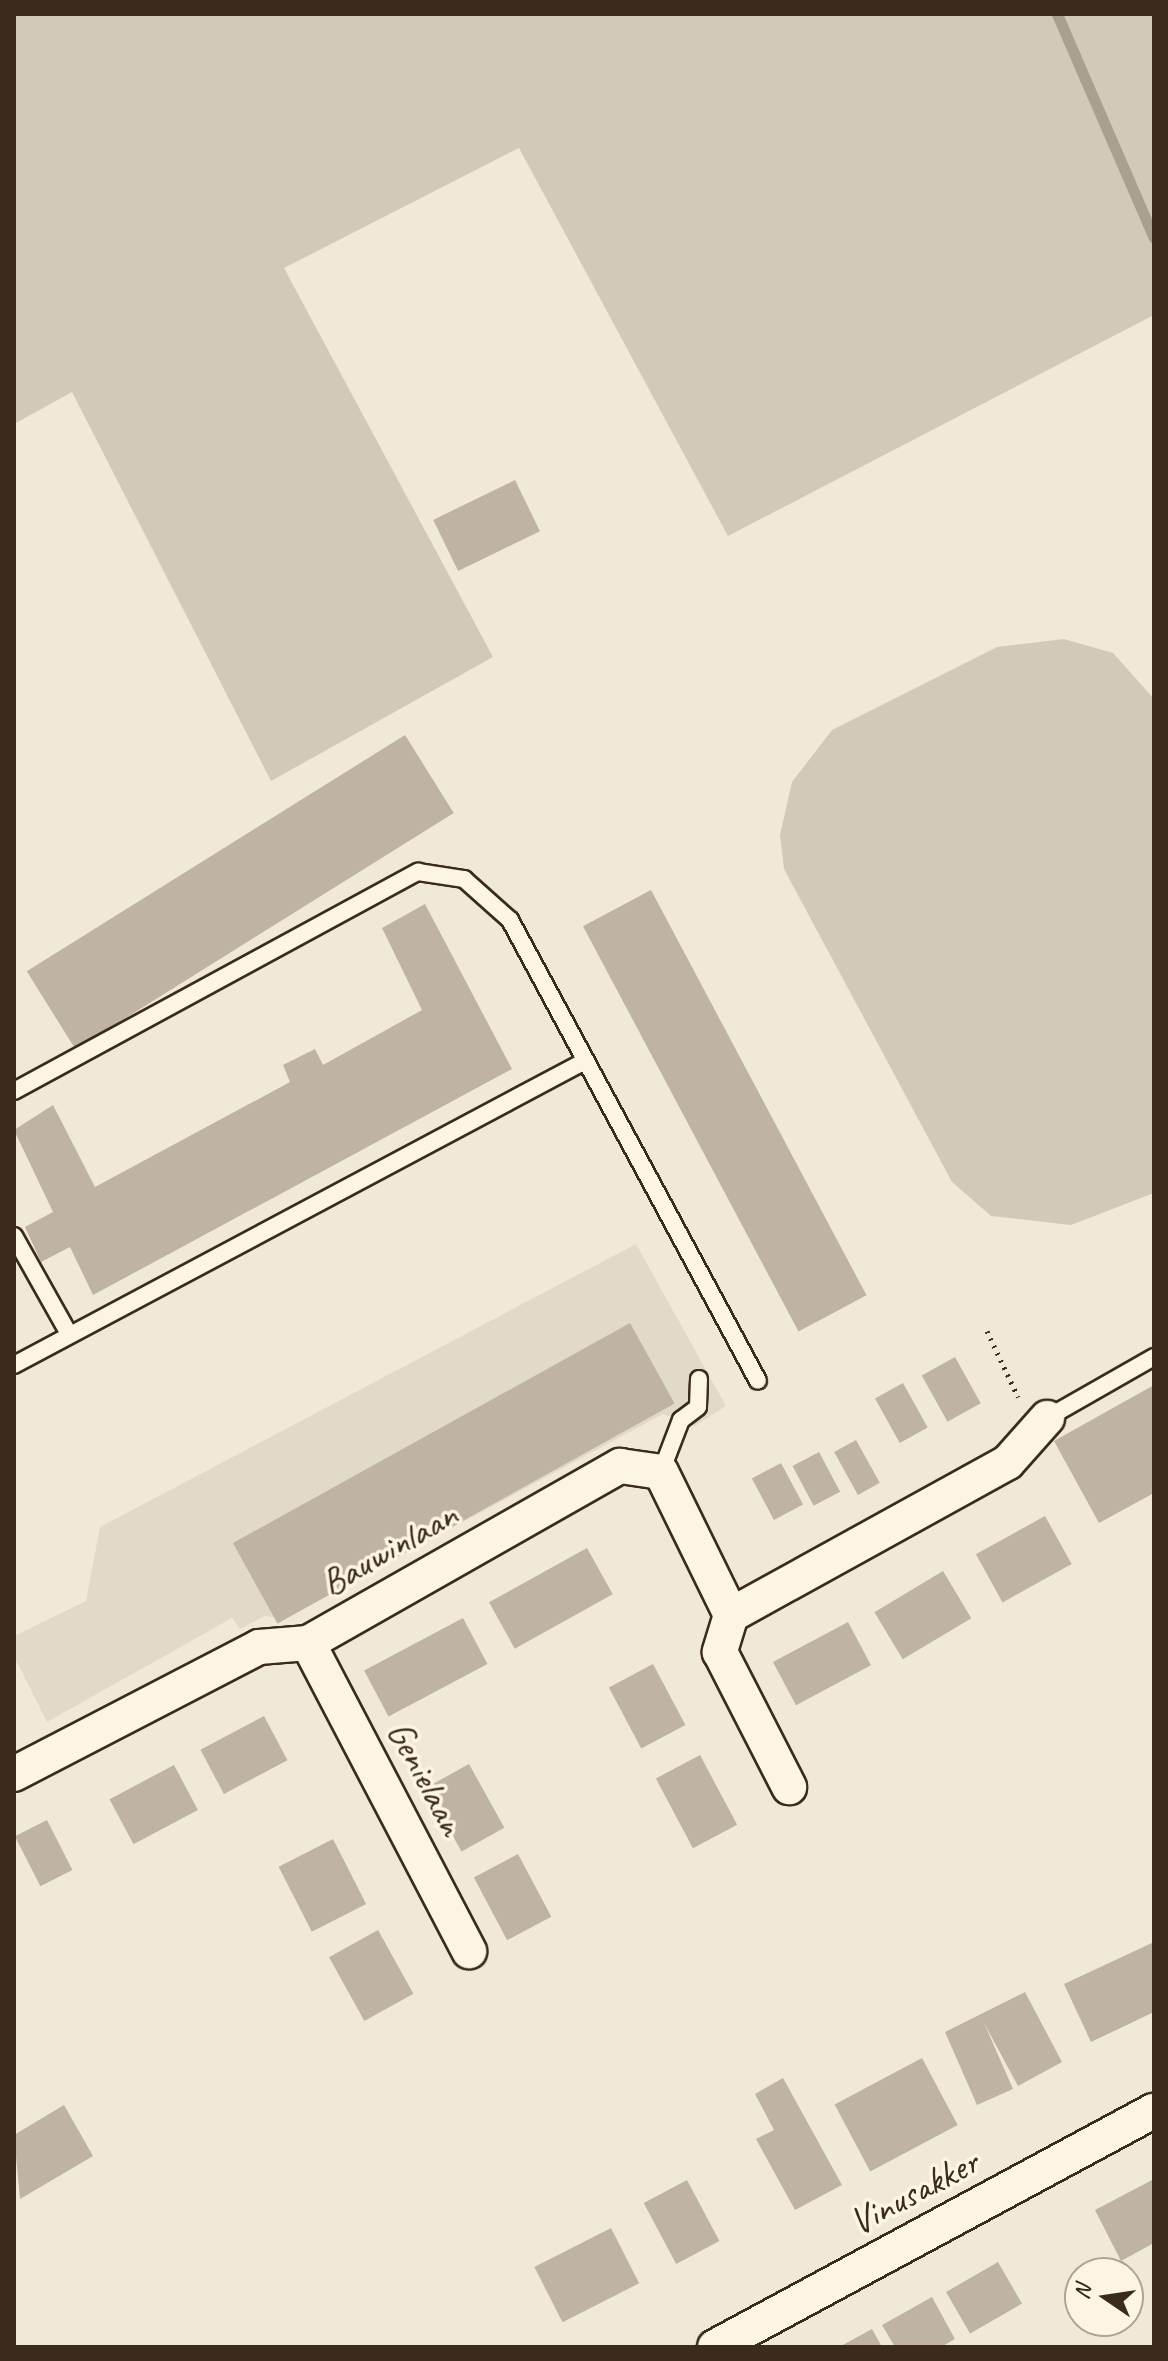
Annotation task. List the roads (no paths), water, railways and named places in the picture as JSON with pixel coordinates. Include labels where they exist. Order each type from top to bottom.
[{"type":"street","points":[[731,1615],[1008,1462],[1040,1422]]},
{"type":"street","name":"Bauwinlaan","points":[[14,1774],[259,1647],[308,1643],[620,1466],[661,1472]]},
{"type":"street","points":[[661,1472],[731,1615],[720,1652],[789,1787]]},
{"type":"street","name":"Genielaan","points":[[308,1643],[469,1951]]},
{"type":"street","name":"Vinusakker","points":[[715,2347],[1154,2111]]},
{"type":"lane","points":[[14,1091],[418,872],[464,879],[492,899],[585,1061],[758,1381]]},
{"type":"lane","points":[[14,1365],[585,1061]]},
{"type":"lane","points":[[14,1236],[69,1334]]},
{"type":"lane","points":[[1040,1422],[1154,1357]]},
{"type":"lane","points":[[661,1472],[681,1420],[698,1407],[699,1379]]},
{"type":"waterway","points":[[1057,14],[1154,238]]}]
